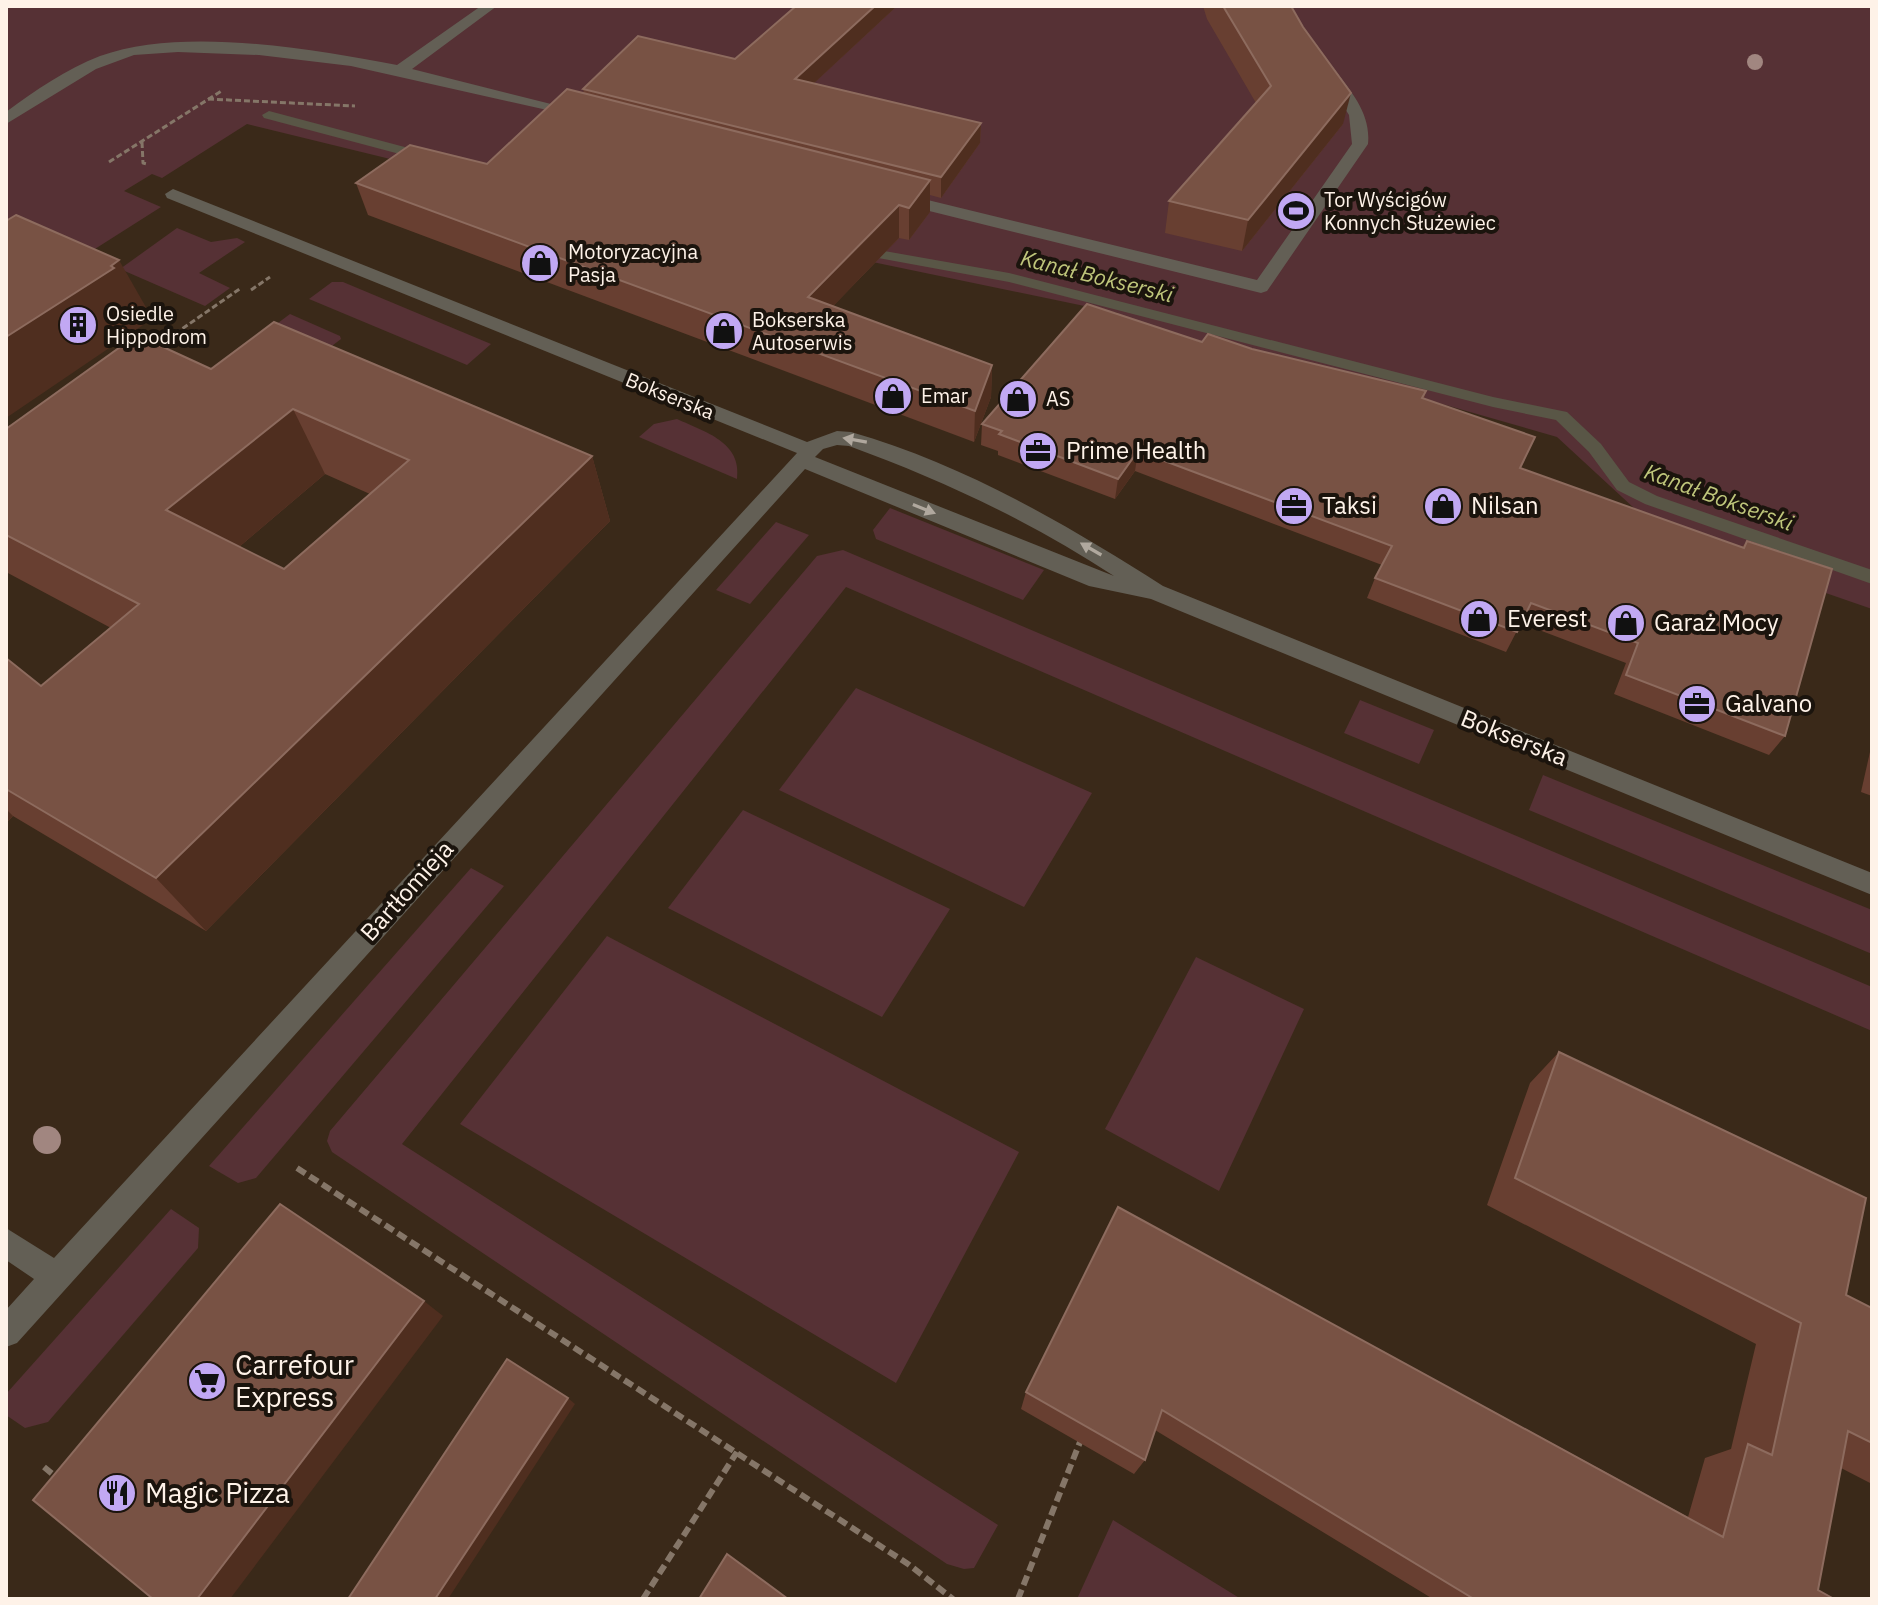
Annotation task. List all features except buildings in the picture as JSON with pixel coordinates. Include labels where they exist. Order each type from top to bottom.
[{"type":"street","points":[[400,70],[490,6]]},
{"type":"street","points":[[6,119],[64,78],[124,53],[185,47],[281,51],[400,70],[598,121]]},
{"type":"street","points":[[876,192],[1261,287],[1360,144],[1361,125],[1353,105],[1318,56]]},
{"type":"street","name":"Bokserska","points":[[173,194],[1097,580],[1155,592],[1872,884]]},
{"type":"street","name":"Bokserska","points":[[804,455],[824,440],[851,439],[923,464],[1070,537],[1155,592]]},
{"type":"street","name":"Bartłomieja","points":[[6,1332],[804,455]]},
{"type":"street","points":[[6,1243],[56,1277]]},
{"type":"path","points":[[109,162],[281,51]]},
{"type":"path","points":[[148,352],[241,288]]},
{"type":"path","points":[[297,1168],[908,1564],[953,1599]]},
{"type":"path","points":[[1018,1599],[1080,1442]]},
{"type":"path","points":[[643,1599],[737,1452]]},
{"type":"path","points":[[44,1467],[67,1486]]},
{"type":"shaded area","name":"Tor Wyścigów Konnych Służewiec","points":[[6,6],[1872,6],[1872,609],[1733,561],[1635,509],[1557,437],[1435,402],[1111,329],[1118,313],[468,178],[247,124],[162,178],[152,174],[124,191],[161,207],[87,254],[6,276]]},
{"type":"shaded area","points":[[177,228],[211,242],[237,238],[245,242],[199,273],[230,288],[205,306],[120,269]]},
{"type":"shaded area","points":[[332,282],[343,282],[491,344],[467,365],[309,299]]},
{"type":"shaded area","points":[[290,314],[341,339],[316,358],[262,335]]},
{"type":"shaded area","points":[[677,419],[710,434],[728,447],[737,466],[737,479],[639,437],[654,424]]},
{"type":"shaded area","points":[[890,508],[1044,570],[1023,600],[876,539],[873,530]]},
{"type":"shaded area","points":[[776,522],[809,535],[750,604],[716,590]]},
{"type":"shaded area","points":[[843,550],[1872,987],[1872,1031],[846,587],[402,1144],[998,1525],[974,1568],[964,1569],[947,1564],[332,1152],[327,1141],[330,1131],[817,556]]},
{"type":"shaded area","points":[[856,688],[1092,793],[1024,907],[779,790]]},
{"type":"shaded area","points":[[1360,700],[1434,730],[1419,764],[1344,733]]},
{"type":"shaded area","points":[[1543,775],[1872,910],[1872,954],[1529,810]]},
{"type":"shaded area","points":[[743,810],[950,909],[882,1017],[668,908]]},
{"type":"shaded area","points":[[471,868],[504,886],[256,1178],[238,1183],[209,1166]]},
{"type":"shaded area","points":[[607,936],[1019,1152],[896,1383],[460,1124]]},
{"type":"shaded area","points":[[1196,957],[1304,1009],[1219,1191],[1105,1129]]},
{"type":"shaded area","points":[[171,1209],[199,1228],[198,1248],[48,1422],[25,1428],[6,1415],[6,1394]]},
{"type":"shaded area","points":[[1113,1520],[1241,1599],[1077,1599]]},
{"type":"waterway","name":"Kanał Bokserski","points":[[269,115],[426,157]]},
{"type":"waterway","name":"Kanał Bokserski","points":[[856,250],[1009,278],[1493,402],[1561,416],[1595,448],[1623,486],[1651,500],[1872,577]]},
{"type":"place","name":"Tor Wyścigów Konnych Służewiec","points":[[1296,211]]},
{"type":"place","name":"Motoryzacyjna Pasja","points":[[540,263]]},
{"type":"place","name":"Osiedle Hippodrom","points":[[78,325]]},
{"type":"place","name":"Bokserska Autoserwis","points":[[724,331]]},
{"type":"place","name":"Emar","points":[[893,396]]},
{"type":"place","name":"AS","points":[[1018,399]]},
{"type":"place","name":"Prime Health","points":[[1038,451]]},
{"type":"place","name":"Taksi","points":[[1294,506]]},
{"type":"place","name":"Nilsan","points":[[1443,506]]},
{"type":"place","name":"Everest","points":[[1479,619]]},
{"type":"place","name":"Garaż Mocy","points":[[1626,623]]},
{"type":"place","name":"Galvano","points":[[1697,704]]},
{"type":"place","name":"Carrefour Express","points":[[207,1381]]},
{"type":"place","name":"Magic Pizza","points":[[117,1493]]}]
